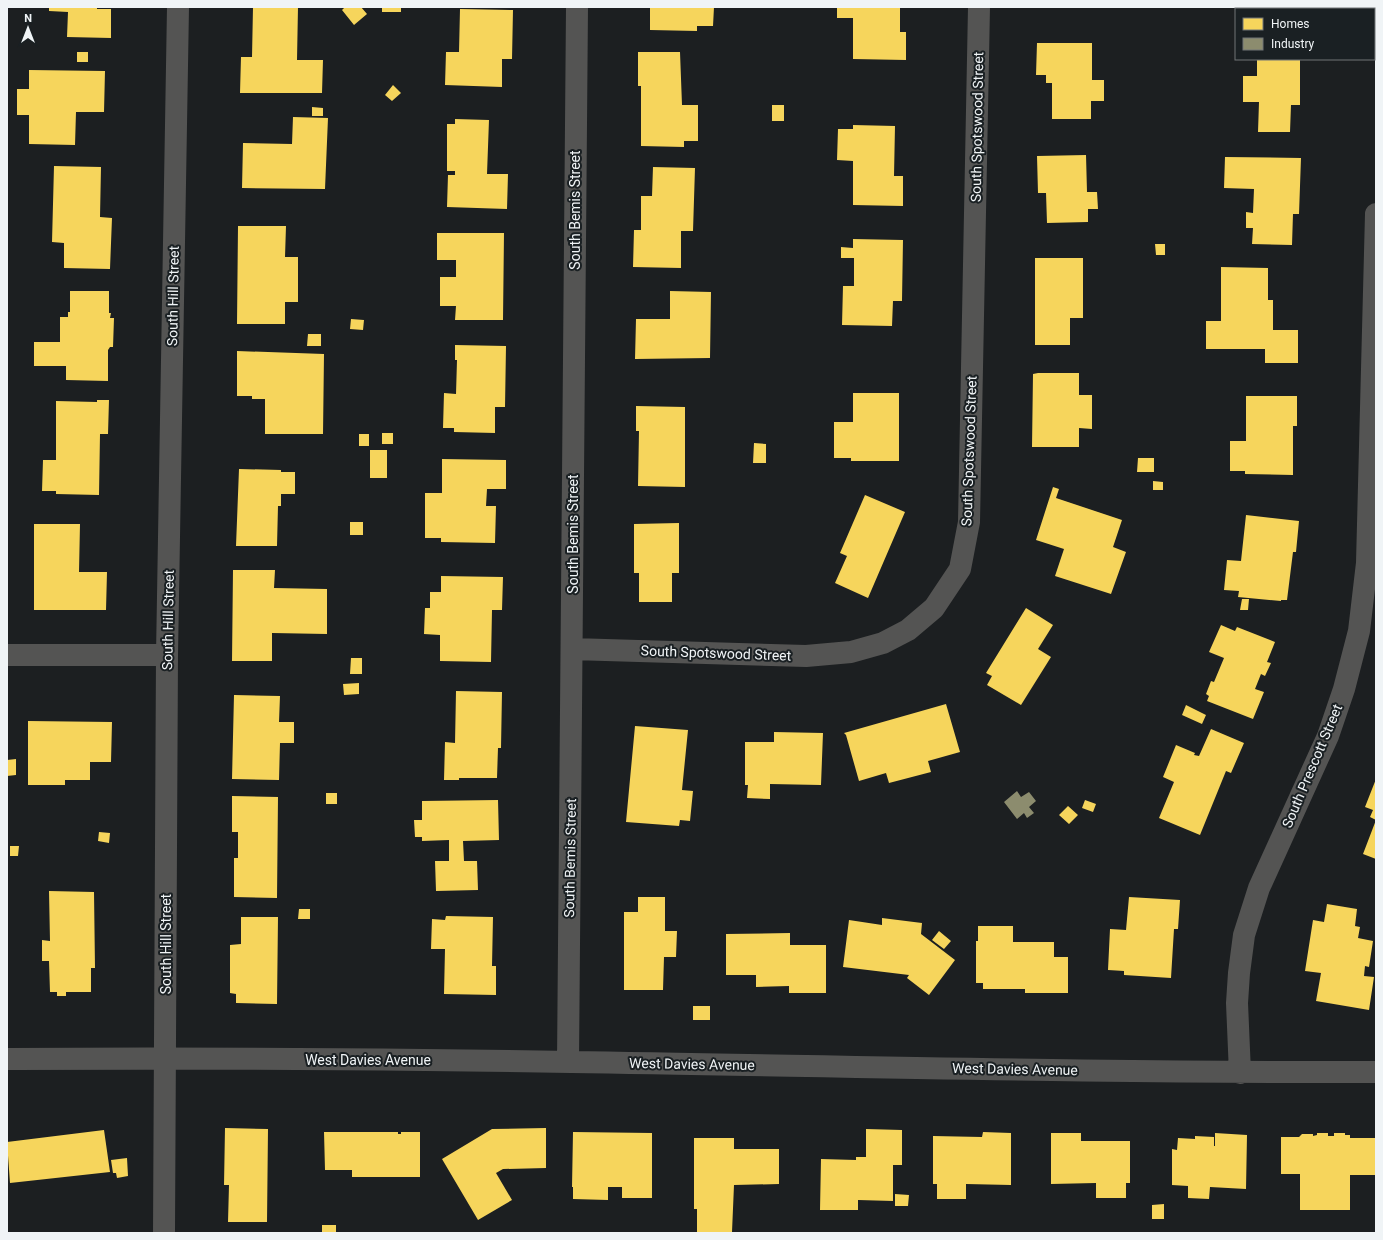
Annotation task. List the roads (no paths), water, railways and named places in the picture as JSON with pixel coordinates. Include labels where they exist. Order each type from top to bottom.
[{"type":"street","name":"South Hill Street","points":[[164,1233],[167,655],[178,7]]},
{"type":"street","name":"South Bemis Street","points":[[568,1062],[577,7]]},
{"type":"street","name":"South Spotswood Street","points":[[572,650],[806,656],[851,652],[883,643],[908,630],[934,608],[960,570],[969,522],[979,7]]},
{"type":"street","name":"South Prescott Street","points":[[1240,1073],[1237,1003],[1244,935],[1259,888],[1328,736],[1344,690],[1359,631],[1367,563],[1376,214]]},
{"type":"street","points":[[7,655],[167,655]]},
{"type":"street","name":"West Davies Avenue","points":[[7,1059],[165,1058],[568,1062],[1240,1073],[1376,1072]]}]
